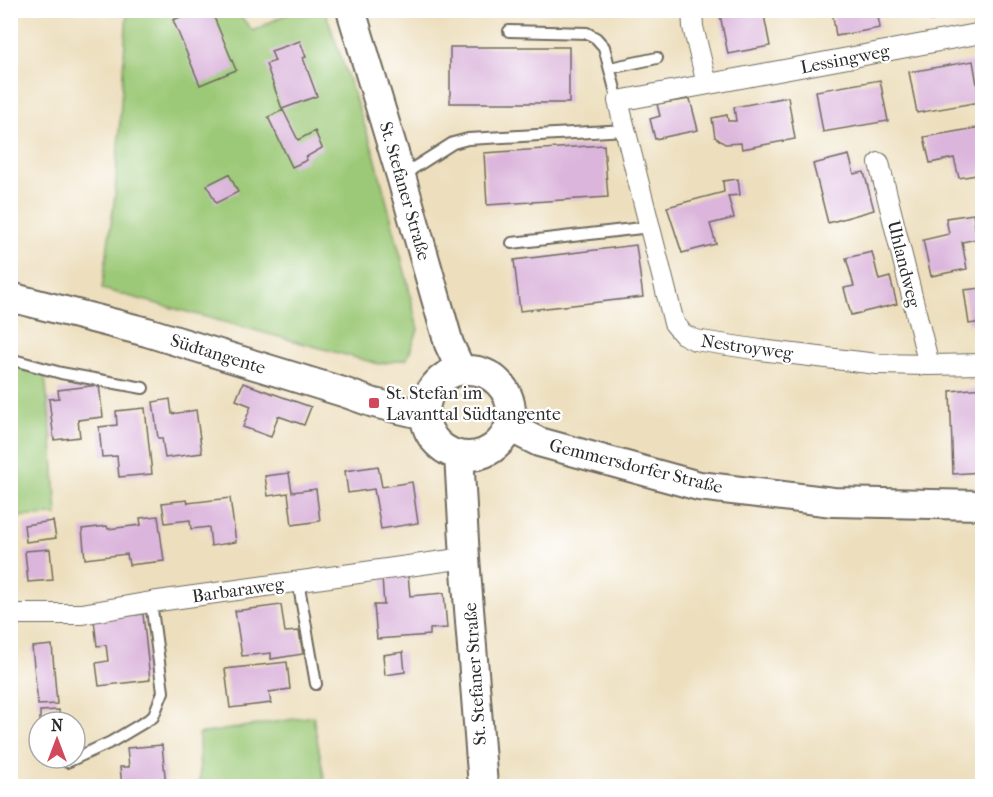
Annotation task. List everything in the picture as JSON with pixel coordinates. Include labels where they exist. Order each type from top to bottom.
[{"type":"main road","name":"St. Stefaner Straße","points":[[351,10],[449,344],[461,370]]},
{"type":"main road","name":"Südtangente","points":[[10,297],[147,332],[374,403],[425,415]]},
{"type":"main road","points":[[461,370],[488,374],[497,381],[506,392],[511,411],[509,427],[500,441],[485,452],[474,455],[459,455],[446,450],[435,440],[429,430],[425,415],[430,392],[441,379],[461,370]]},
{"type":"main road","name":"Gemmersdorfer Straße","points":[[509,427],[539,442],[699,486],[833,502],[982,505]]},
{"type":"main road","name":"St. Stefaner Straße","points":[[459,455],[483,786]]},
{"type":"street","points":[[692,10],[693,27],[707,84]]},
{"type":"street","name":"Lessingweg","points":[[618,101],[982,32]]},
{"type":"street","name":"Nestroyweg","points":[[618,101],[674,323],[683,334],[694,340],[877,364],[982,364]]},
{"type":"street","name":"Uhlandweg","points":[[879,163],[929,365]]},
{"type":"street","name":"Barbaraweg","points":[[10,614],[82,614],[151,602],[465,558]]},
{"type":"lane","points":[[979,10],[982,32]]},
{"type":"lane","points":[[509,31],[587,33],[597,39],[604,47],[618,101]]},
{"type":"lane","points":[[610,68],[657,58]]},
{"type":"lane","points":[[401,176],[453,143],[468,139],[626,130]]},
{"type":"lane","points":[[512,243],[650,227]]},
{"type":"lane","points":[[10,359],[61,373],[143,388]]},
{"type":"lane","points":[[298,581],[316,684]]},
{"type":"lane","points":[[87,753],[111,742],[153,717],[163,692],[151,602]]},
{"type":"green space","points":[[127,11],[236,11],[253,31],[292,11],[325,11],[374,153],[407,280],[418,330],[407,359],[379,364],[102,289],[115,195]]},
{"type":"green space","points":[[11,366],[45,376],[57,515],[11,517]]},
{"type":"green space","points":[[313,716],[325,783],[301,786],[200,786],[199,734]]},
{"type":"building","points":[[197,10],[211,10],[236,70],[200,85],[173,20]]},
{"type":"building","points":[[719,10],[763,10],[770,46],[728,54]]},
{"type":"building","points":[[832,10],[877,10],[880,28],[836,36]]},
{"type":"building","points":[[929,10],[968,10],[969,13],[931,21]]},
{"type":"building","points":[[300,41],[306,57],[303,58],[317,96],[282,109],[266,64],[275,61],[271,51]]},
{"type":"building","points":[[450,47],[569,47],[569,103],[450,103]]},
{"type":"building","points":[[973,61],[980,102],[917,113],[909,72]]},
{"type":"building","points":[[880,80],[888,121],[823,132],[816,91]]},
{"type":"building","points":[[788,97],[795,139],[742,149],[741,143],[725,144],[715,137],[712,118],[727,115],[728,121],[736,121],[734,107]]},
{"type":"building","points":[[690,99],[698,130],[655,139],[650,119],[660,116],[657,104]]},
{"type":"building","points":[[283,110],[298,140],[315,131],[322,148],[306,157],[307,160],[292,167],[268,117]]},
{"type":"building","points":[[982,127],[982,174],[959,178],[954,158],[930,163],[924,137]]},
{"type":"building","points":[[604,145],[608,197],[487,205],[484,153]]},
{"type":"building","points":[[849,155],[854,174],[864,172],[874,210],[828,223],[813,164]]},
{"type":"building","points":[[229,174],[238,192],[216,203],[207,185]]},
{"type":"building","points":[[738,179],[740,195],[728,196],[734,218],[710,224],[716,244],[682,253],[667,207],[724,192],[723,181]]},
{"type":"building","points":[[973,214],[977,239],[962,242],[967,269],[931,276],[923,240],[949,234],[946,218]]},
{"type":"building","points":[[636,245],[643,297],[520,311],[514,260]]},
{"type":"building","points":[[872,252],[879,280],[890,277],[897,304],[851,315],[844,288],[854,286],[846,258]]},
{"type":"building","points":[[982,288],[982,322],[969,324],[964,290]]},
{"type":"building","points":[[243,383],[311,407],[304,425],[278,416],[271,437],[243,427],[251,406],[236,400]]},
{"type":"building","points":[[99,385],[103,417],[78,420],[80,437],[54,440],[49,399],[59,398],[58,390]]},
{"type":"building","points":[[982,388],[982,472],[953,474],[950,391]]},
{"type":"building","points":[[170,399],[172,414],[196,410],[202,453],[165,458],[162,438],[158,438],[153,402]]},
{"type":"building","points":[[145,408],[152,474],[119,477],[117,456],[102,457],[99,427],[117,425],[116,411]]},
{"type":"building","points":[[378,466],[382,487],[412,482],[418,523],[381,529],[374,489],[348,493],[345,471]]},
{"type":"building","points":[[289,473],[292,492],[316,489],[320,521],[292,525],[288,493],[268,496],[265,476]]},
{"type":"building","points":[[230,498],[236,542],[211,546],[209,527],[191,529],[190,520],[165,523],[162,503],[187,500],[188,503]]},
{"type":"building","points":[[158,516],[164,561],[129,565],[127,554],[85,559],[82,529],[141,525],[140,518]]},
{"type":"building","points":[[53,521],[56,538],[26,542],[24,525]]},
{"type":"building","points":[[50,549],[53,580],[28,582],[25,551]]},
{"type":"building","points":[[408,575],[410,596],[444,593],[447,628],[430,629],[430,635],[377,639],[374,605],[384,605],[382,578]]},
{"type":"building","points":[[281,605],[285,632],[299,631],[303,654],[271,659],[271,653],[242,656],[235,611]]},
{"type":"building","points":[[143,614],[150,680],[99,686],[96,663],[108,661],[106,645],[97,646],[94,620]]},
{"type":"building","points":[[52,645],[57,704],[38,705],[32,647]]},
{"type":"building","points":[[403,652],[405,672],[385,675],[383,655]]},
{"type":"building","points":[[287,662],[290,689],[269,692],[271,703],[230,708],[225,669]]},
{"type":"building","points":[[162,745],[166,786],[122,786],[120,767],[129,767],[127,748]]},
{"type":"place","name":"St. Stefan im Lavanttal Südtangente","points":[[374,403]]}]
